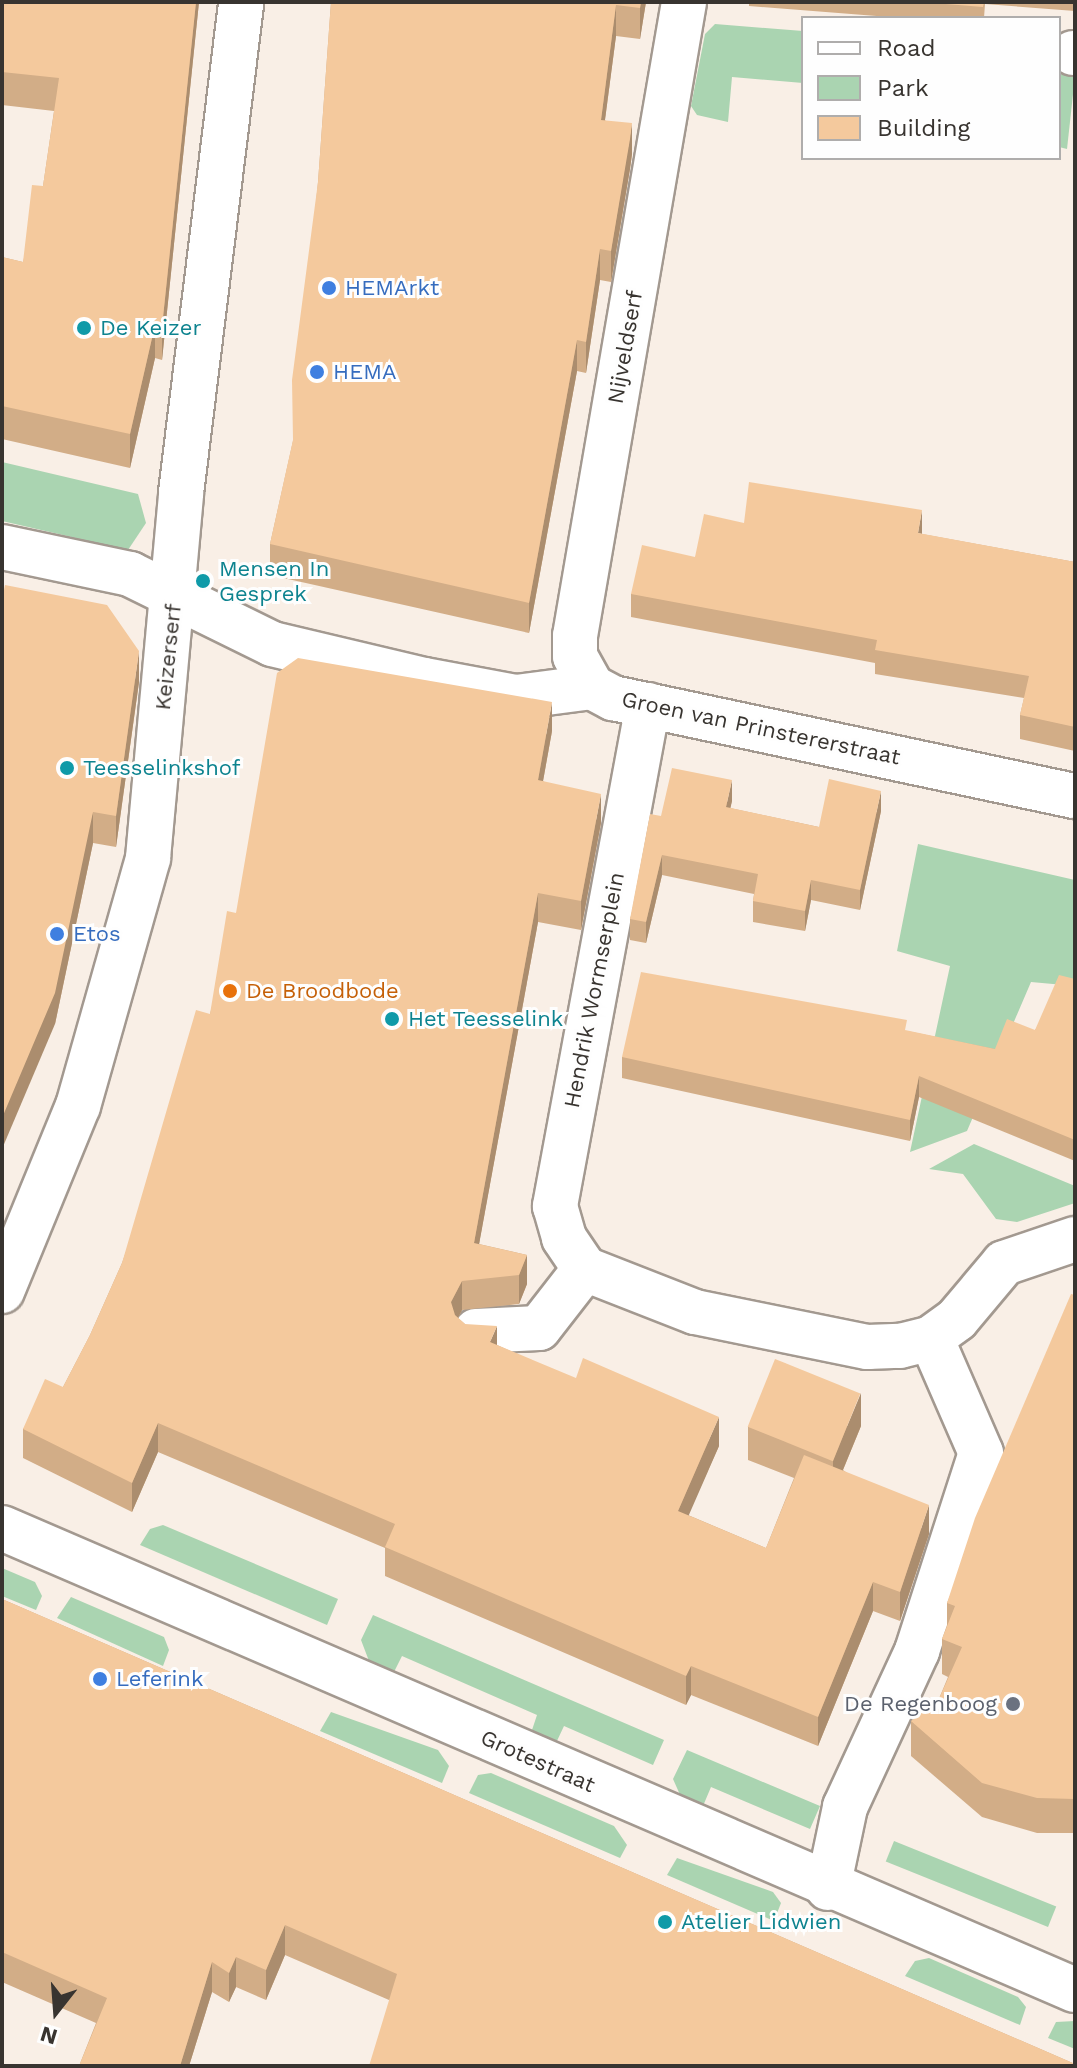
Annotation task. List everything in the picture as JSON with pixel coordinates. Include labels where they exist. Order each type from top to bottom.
[{"type":"street","name":"Keizerserf","points":[[2,1291],[78,1106],[148,858],[241,2]]},
{"type":"street","name":"Nijveldserf","points":[[592,687],[575,656],[575,636],[684,6]]},
{"type":"street","name":"Groen van Prinstererstraat","points":[[2,547],[130,574],[272,644],[424,680],[516,697],[592,687],[648,705],[1075,796]]},
{"type":"street","name":"Hendrik Wormserplein","points":[[585,1269],[564,1238],[555,1206],[648,705]]},
{"type":"street","points":[[476,1331],[539,1328],[585,1269],[695,1312],[867,1347],[931,1338],[957,1319],[1004,1263],[1075,1239]]},
{"type":"street","points":[[828,1888],[845,1807],[917,1651],[981,1453],[931,1338]]},
{"type":"street","name":"Grotestraat","points":[[2,1528],[828,1888],[1075,1990]]},
{"type":"green space","points":[[715,24],[801,31],[801,83],[732,77],[728,122],[697,115],[691,106],[705,34]]},
{"type":"green space","points":[[1061,74],[1075,76],[1067,149],[1061,148]]},
{"type":"green space","points":[[2,462],[138,494],[146,523],[128,550],[2,521]]},
{"type":"green space","points":[[918,844],[1075,880],[1075,986],[1031,982],[967,1131],[910,1152],[950,966],[897,951]]},
{"type":"green space","points":[[974,1144],[1075,1186],[1075,1203],[1017,1222],[996,1219],[963,1174],[929,1169]]},
{"type":"green space","points":[[163,1525],[338,1599],[327,1625],[140,1545],[150,1529]]},
{"type":"green space","points":[[2,1568],[35,1582],[42,1596],[36,1610],[2,1596]]},
{"type":"green space","points":[[71,1597],[164,1637],[169,1650],[163,1666],[57,1618]]},
{"type":"green space","points":[[373,1615],[664,1740],[653,1765],[564,1726],[556,1743],[531,1733],[537,1715],[402,1656],[394,1672],[369,1661],[361,1640]]},
{"type":"green space","points":[[331,1712],[438,1750],[449,1766],[442,1783],[320,1731]]},
{"type":"green space","points":[[687,1750],[820,1806],[810,1829],[711,1787],[703,1806],[681,1797],[673,1779]]},
{"type":"green space","points":[[491,1773],[614,1826],[627,1845],[620,1858],[469,1793],[478,1775]]},
{"type":"green space","points":[[894,1841],[1056,1907],[1048,1927],[886,1861]]},
{"type":"green space","points":[[677,1858],[773,1892],[781,1903],[774,1921],[667,1875]]},
{"type":"green space","points":[[929,1958],[1018,1997],[1026,2007],[1020,2025],[905,1976],[915,1961]]},
{"type":"green space","points":[[1075,2021],[1075,2049],[1048,2038],[1056,2022]]},
{"type":"building","name":"De Keizer","points":[[2,2],[196,2],[162,327],[155,325],[130,434],[2,406],[2,257],[23,262],[32,185],[43,186],[59,78],[2,72]]},
{"type":"building","points":[[331,2],[641,2],[640,8],[616,5],[601,120],[632,123],[630,139],[611,251],[600,249],[586,342],[577,340],[529,603],[270,544],[293,440],[292,380],[318,182]]},
{"type":"building","points":[[921,2],[984,2],[983,7]]},
{"type":"building","points":[[749,482],[922,510],[918,533],[1075,562],[1075,727],[1020,715],[1029,676],[875,650],[877,640],[631,594],[642,545],[695,557],[704,514],[744,523]]},
{"type":"building","name":"Teesselinkshof","points":[[5,585],[107,605],[139,651],[116,816],[93,812],[55,993],[2,1118],[2,600]]},
{"type":"building","points":[[298,658],[552,702],[538,780],[601,794],[581,901],[538,893],[474,1243],[527,1255],[519,1275],[462,1281],[451,1302],[455,1315],[465,1324],[497,1326],[490,1342],[576,1378],[583,1358],[719,1417],[678,1511],[766,1548],[804,1455],[929,1505],[900,1592],[873,1582],[818,1717],[691,1666],[686,1676],[385,1547],[395,1524],[158,1423],[132,1483],[23,1429],[45,1379],[63,1387],[122,1263],[196,1010],[210,1014],[227,911],[236,913],[277,673]]},
{"type":"building","points":[[672,768],[732,780],[726,807],[819,827],[829,779],[881,791],[860,890],[811,880],[805,911],[753,901],[758,874],[662,855],[646,922],[630,919],[650,814],[661,816]]},
{"type":"building","points":[[641,972],[907,1020],[905,1030],[995,1049],[1007,1019],[1035,1030],[1059,975],[1075,979],[1075,1140],[919,1076],[910,1120],[622,1057]]},
{"type":"building","name":"De Regenboog","points":[[1071,1294],[1075,1295],[1075,1799],[1037,1798],[982,1783],[911,1721],[938,1701],[962,1647],[942,1639],[955,1606],[947,1603],[975,1518]]},
{"type":"building","points":[[775,1359],[860,1393],[833,1461],[748,1427]]},
{"type":"building","points":[[2,1599],[1075,2066],[369,2066],[397,1974],[285,1925],[266,1970],[236,1957],[229,1973],[212,1962],[180,2066],[79,2066],[107,1998],[2,1952]]},
{"type":"place","name":"HEMArkt","points":[[329,288]]},
{"type":"place","name":"De Keizer","points":[[84,328]]},
{"type":"place","name":"HEMA","points":[[317,372]]},
{"type":"place","name":"Mensen In Gesprek","points":[[203,581]]},
{"type":"place","name":"Teesselinkshof","points":[[67,768]]},
{"type":"place","name":"Etos","points":[[57,934]]},
{"type":"place","name":"De Broodbode","points":[[230,991]]},
{"type":"place","name":"Het Teesselink","points":[[392,1019]]},
{"type":"place","name":"Leferink","points":[[100,1679]]},
{"type":"place","name":"De Regenboog","points":[[1013,1704]]},
{"type":"place","name":"Atelier Lidwien","points":[[665,1922]]}]
